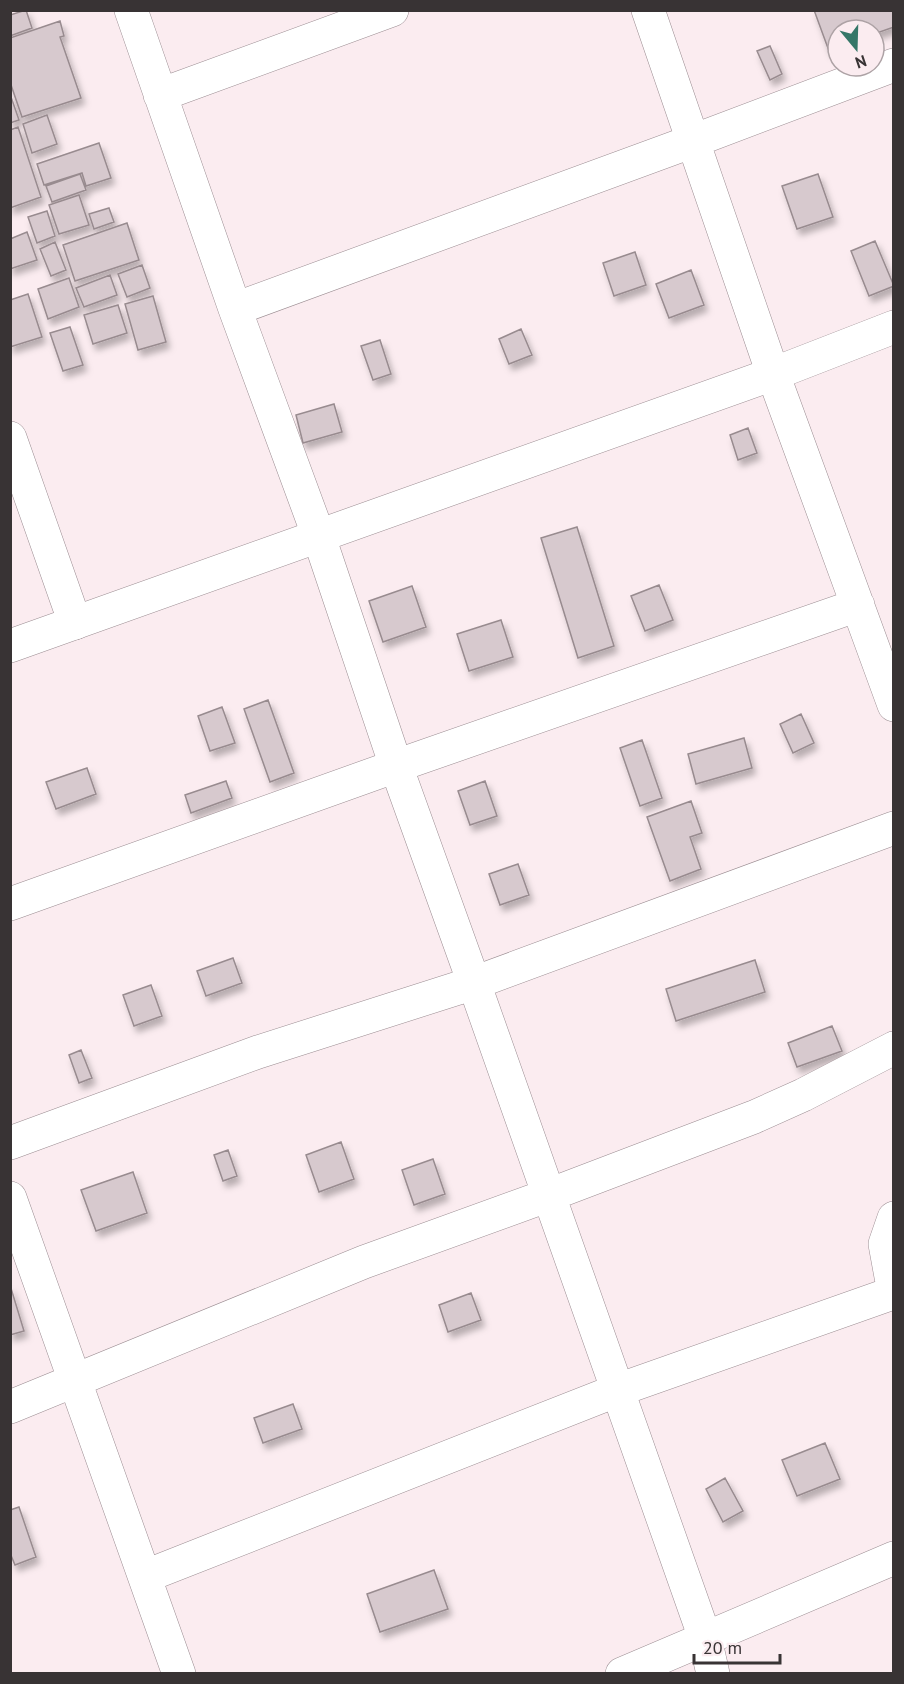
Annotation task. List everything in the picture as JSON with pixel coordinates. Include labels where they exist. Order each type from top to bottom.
[{"type":"street","points":[[131,10],[235,309],[319,537],[396,766],[705,1638],[713,1674]]},
{"type":"street","points":[[159,95],[392,10]]},
{"type":"street","points":[[648,10],[773,374],[894,705]]},
{"type":"street","points":[[235,309],[894,65]]},
{"type":"street","points":[[10,646],[773,374],[894,327]]},
{"type":"street","points":[[10,438],[75,623]]},
{"type":"street","points":[[10,904],[858,605]]},
{"type":"street","points":[[10,1143],[258,1052],[474,983],[894,828]]},
{"type":"street","points":[[10,1407],[364,1262],[549,1196],[754,1117],[803,1095],[894,1048]]},
{"type":"street","points":[[10,1198],[179,1674]]},
{"type":"street","points":[[146,1576],[618,1390],[893,1293],[885,1244],[894,1218]]},
{"type":"street","points":[[621,1674],[894,1558]]},
{"type":"building","points":[[26,10],[32,28],[10,36],[10,15]]},
{"type":"building","points":[[814,10],[894,10],[894,27],[886,30],[886,18],[826,18],[826,43]]},
{"type":"building","points":[[60,21],[64,36],[60,37],[81,98],[22,117],[10,82],[10,38]]},
{"type":"building","points":[[770,46],[782,74],[770,80],[757,51]]},
{"type":"building","points":[[10,94],[19,120],[10,123]]},
{"type":"building","points":[[47,115],[57,144],[32,153],[23,124]]},
{"type":"building","points":[[18,127],[41,197],[10,208],[10,130]]},
{"type":"building","points":[[99,143],[111,178],[86,186],[82,173],[44,185],[37,164]]},
{"type":"building","points":[[80,174],[86,190],[52,202],[46,186]]},
{"type":"building","points":[[818,174],[833,217],[797,229],[782,186]]},
{"type":"building","points":[[79,195],[89,225],[59,234],[49,205]]},
{"type":"building","points":[[109,208],[114,222],[94,229],[89,214]]},
{"type":"building","points":[[47,211],[55,236],[37,243],[28,217]]},
{"type":"building","points":[[127,223],[139,260],[75,281],[63,245]]},
{"type":"building","points":[[27,232],[37,260],[10,269],[10,239]]},
{"type":"building","points":[[875,241],[894,286],[869,296],[851,251]]},
{"type":"building","points":[[55,242],[66,270],[51,276],[40,249]]},
{"type":"building","points":[[635,252],[646,285],[614,296],[603,263]]},
{"type":"building","points":[[142,265],[150,288],[127,297],[118,274]]},
{"type":"building","points":[[691,270],[704,305],[669,318],[656,284]]},
{"type":"building","points":[[110,275],[117,295],[84,307],[76,288]]},
{"type":"building","points":[[69,278],[79,307],[48,319],[38,289]]},
{"type":"building","points":[[28,294],[42,337],[10,347],[10,300]]},
{"type":"building","points":[[153,296],[166,342],[138,350],[125,304]]},
{"type":"building","points":[[118,305],[127,333],[93,344],[84,315]]},
{"type":"building","points":[[70,327],[83,365],[63,371],[50,333]]},
{"type":"building","points":[[521,329],[532,355],[509,364],[499,339]]},
{"type":"building","points":[[380,340],[391,374],[373,380],[361,346]]},
{"type":"building","points":[[334,404],[342,432],[303,443],[296,415]]},
{"type":"building","points":[[748,428],[757,453],[738,460],[730,435]]},
{"type":"building","points":[[577,527],[614,646],[578,658],[541,538]]},
{"type":"building","points":[[659,585],[673,620],[645,631],[631,596]]},
{"type":"building","points":[[412,586],[426,627],[383,642],[369,601]]},
{"type":"building","points":[[501,620],[513,657],[469,671],[457,634]]},
{"type":"building","points":[[268,700],[294,773],[270,782],[244,709]]},
{"type":"building","points":[[222,707],[235,743],[210,751],[198,716]]},
{"type":"building","points":[[801,714],[814,743],[793,753],[780,724]]},
{"type":"building","points":[[744,738],[752,768],[696,784],[688,754]]},
{"type":"building","points":[[642,740],[662,798],[640,806],[620,748]]},
{"type":"building","points":[[87,768],[96,794],[56,809],[46,782]]},
{"type":"building","points":[[226,781],[232,798],[191,813],[185,795]]},
{"type":"building","points":[[485,781],[497,816],[470,825],[458,791]]},
{"type":"building","points":[[691,801],[702,833],[690,837],[701,869],[670,881],[647,817]]},
{"type":"building","points":[[518,864],[529,895],[500,905],[489,874]]},
{"type":"building","points":[[233,958],[242,983],[206,996],[197,971]]},
{"type":"building","points":[[755,960],[765,992],[676,1021],[666,989]]},
{"type":"building","points":[[151,985],[162,1016],[134,1026],[123,995]]},
{"type":"building","points":[[832,1026],[842,1051],[797,1067],[788,1043]]},
{"type":"building","points":[[81,1050],[92,1078],[79,1083],[69,1055]]},
{"type":"building","points":[[341,1142],[354,1179],[319,1192],[306,1155]]},
{"type":"building","points":[[228,1150],[237,1176],[223,1181],[214,1155]]},
{"type":"building","points":[[433,1159],[445,1194],[414,1205],[402,1170]]},
{"type":"building","points":[[133,1172],[147,1213],[96,1231],[81,1190]]},
{"type":"building","points":[[10,1285],[24,1331],[10,1335]]},
{"type":"building","points":[[471,1293],[481,1320],[448,1332],[439,1305]]},
{"type":"building","points":[[293,1404],[302,1429],[263,1443],[254,1418]]},
{"type":"building","points":[[825,1443],[840,1479],[797,1496],[782,1460]]},
{"type":"building","points":[[725,1478],[743,1511],[723,1522],[706,1489]]},
{"type":"building","points":[[19,1507],[36,1557],[15,1565],[10,1553],[10,1510]]},
{"type":"building","points":[[434,1570],[448,1609],[380,1632],[367,1594]]}]
